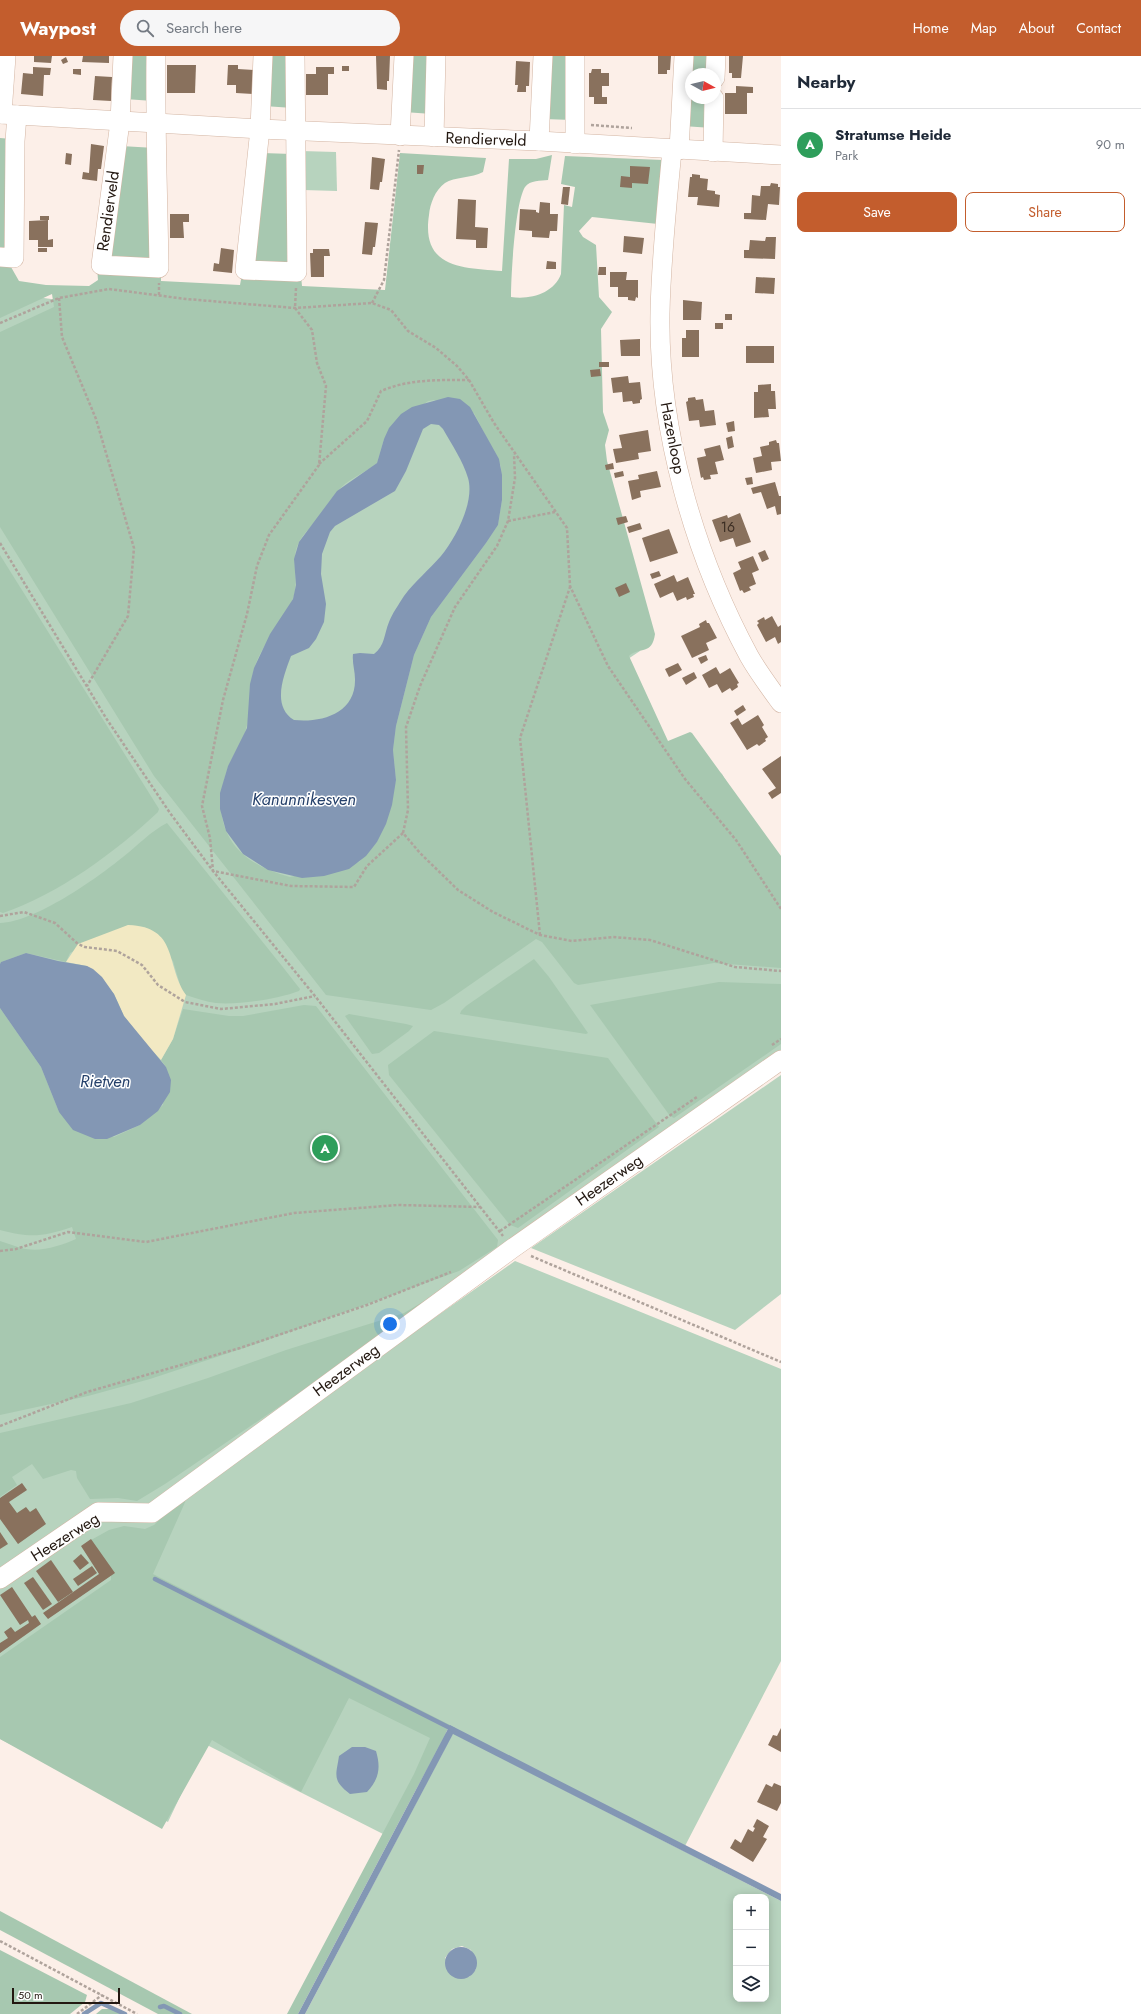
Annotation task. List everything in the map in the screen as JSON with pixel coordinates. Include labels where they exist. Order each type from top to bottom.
[{"type":"street","points":[[0,257],[14,258],[15,141],[7,114],[6,56]]},
{"type":"street","name":"Rendierveld","points":[[123,56],[120,122],[101,265],[159,268],[157,147],[155,124],[156,56]]},
{"type":"street","points":[[263,56],[260,129],[245,270],[297,272],[295,56]]},
{"type":"street","points":[[400,136],[404,56]]},
{"type":"street","name":"Rendierveld","points":[[434,137],[436,56]]},
{"type":"street","name":"Rendierveld","points":[[539,141],[544,56]]},
{"type":"street","points":[[575,56],[575,144]]},
{"type":"street","points":[[675,150],[684,56]]},
{"type":"street","points":[[715,68],[716,56]]},
{"type":"street","points":[[713,152],[714,104]]},
{"type":"street","name":"Rendierveld","points":[[7,114],[155,124],[539,141],[781,155]]},
{"type":"street","name":"Hazenloop","points":[[675,150],[660,314],[661,356],[665,400],[680,476],[707,563],[749,657],[781,703]]},
{"type":"street","name":"Heezerweg","points":[[0,1579],[98,1512],[152,1513],[775,1054]]},
{"type":"path","points":[[575,124],[635,128]]},
{"type":"path","points":[[372,303],[384,280],[400,136]]},
{"type":"path","points":[[0,323],[59,298],[109,289],[186,299],[295,308],[372,303],[391,310],[408,331],[436,348],[458,366],[469,380],[514,454],[567,528],[570,586],[520,738],[540,935]]},
{"type":"path","points":[[59,298],[62,337],[96,419],[134,548],[128,616],[87,686]]},
{"type":"path","points":[[295,308],[312,330],[317,363],[326,386],[319,465]]},
{"type":"path","points":[[213,871],[210,838],[202,806],[223,700],[247,614],[257,566],[269,535],[319,465],[367,421],[381,391],[398,384],[428,380],[469,380]]},
{"type":"path","points":[[213,871],[291,886],[354,887],[367,866],[403,833],[408,810],[406,727],[420,686],[456,607],[498,546],[508,521],[515,478],[514,454]]},
{"type":"path","points":[[508,521],[555,512]]},
{"type":"path","points":[[0,543],[87,686],[170,813],[213,871],[513,1248],[781,1362]]},
{"type":"path","points":[[570,586],[608,666],[685,779],[736,840],[781,908]]},
{"type":"path","points":[[403,833],[420,853],[458,890],[492,912],[540,935],[572,941],[613,937],[650,940],[734,967],[781,970]]},
{"type":"path","points":[[0,916],[24,912],[55,923],[78,944],[85,947],[117,951],[142,965],[158,985],[185,1002],[221,1009],[275,1004],[314,996]]},
{"type":"path","points":[[775,1054],[781,1039]]},
{"type":"path","points":[[500,1231],[703,1092]]},
{"type":"path","points":[[0,1251],[16,1249],[68,1232],[146,1242],[294,1212],[398,1205],[481,1207]]},
{"type":"path","points":[[0,1426],[87,1392],[240,1348],[359,1308],[454,1271]]},
{"type":"path","points":[[0,1941],[137,2014]]},
{"type":"path","points":[[77,2014],[102,1995]]},
{"type":"green space","points":[[127,56],[153,56],[153,101],[125,99]]},
{"type":"green space","points":[[267,56],[293,56],[293,108],[264,106]]},
{"type":"green space","points":[[407,56],[432,56],[432,114],[404,112]]},
{"type":"green space","points":[[546,56],[571,56],[572,120],[544,119]]},
{"type":"green space","points":[[688,56],[712,56],[712,68],[687,68]]},
{"type":"green space","points":[[685,98],[685,104],[712,104],[712,128],[683,126]]},
{"type":"green space","points":[[0,138],[12,139],[12,248],[0,253]]},
{"type":"green space","points":[[121,146],[155,148],[157,266],[102,263]]},
{"type":"green space","points":[[301,151],[336,152],[337,191],[303,190]]},
{"type":"green space","points":[[262,153],[292,154],[294,266],[253,267]]},
{"type":"green space","points":[[400,153],[486,158],[483,172],[449,181],[438,189],[431,206],[428,232],[431,246],[438,255],[448,262],[459,266],[502,271],[509,159],[536,159],[552,155],[548,180],[536,181],[527,185],[522,195],[519,208],[516,223],[511,297],[519,298],[541,294],[558,281],[561,274],[564,205],[572,207],[575,187],[561,184],[565,156],[663,160],[658,224],[592,217],[579,231],[583,237],[596,245],[599,297],[612,312],[601,329],[603,412],[609,430],[605,445],[607,461],[655,634],[651,645],[648,648],[637,651],[629,656],[668,741],[690,732],[692,733],[781,856],[781,968],[714,963],[578,985],[574,983],[542,942],[536,939],[444,1003],[431,1010],[326,995],[154,776],[0,527],[0,332],[54,307],[52,294],[0,318],[0,265],[11,267],[19,281],[46,285],[89,286],[98,280],[97,267],[161,270],[161,281],[240,285],[242,274],[301,276],[302,286],[385,290]],"holes":[[[434,400],[474,413],[501,466],[502,500],[498,525],[431,617],[414,655],[396,726],[393,750],[396,780],[377,842],[359,862],[290,877],[270,870],[253,862],[240,851],[230,838],[224,823],[221,807],[223,788],[228,767],[243,739],[248,722],[254,669],[262,650],[288,610],[292,601],[295,586],[295,557],[299,542],[340,489],[349,481],[377,463],[384,439],[428,401]]]},
{"type":"green space","points":[[0,292],[139,311],[421,307],[640,651],[616,667],[659,741],[690,747],[722,774],[781,877],[781,1056],[193,1478],[184,1504],[191,1489],[515,1261],[781,1369],[781,1661],[685,1846],[158,1577],[447,1734],[389,1837],[205,1744],[168,1822],[0,1739]]},
{"type":"green space","points":[[0,555],[159,809],[158,812],[124,842],[85,870],[44,895],[3,913],[0,912]]},
{"type":"green space","points":[[167,823],[282,966],[300,989],[299,991],[270,999],[236,1003],[212,1002],[186,995],[181,988],[173,961],[145,927],[128,925],[70,953],[66,962],[26,953],[1,962],[0,964],[0,923],[14,921],[30,915],[64,898],[97,876],[123,857],[150,834]]},
{"type":"green space","points":[[534,959],[549,977],[588,1033],[586,1034],[460,1014],[466,1006]]},
{"type":"green space","points":[[719,982],[781,984],[781,1044],[674,1118],[670,1116],[590,1005]]},
{"type":"green space","points":[[304,1005],[316,1006],[498,1240],[497,1247],[459,1271],[256,1344],[150,1379],[88,1396],[0,1415],[0,1241],[21,1248],[35,1250],[56,1246],[76,1239],[72,1227],[52,1233],[36,1235],[20,1234],[0,1230],[0,1008],[41,1067],[59,1112],[114,1137],[140,1125],[163,1105],[166,1067],[161,1060],[173,1039],[183,1009],[229,1016],[243,1016]]},
{"type":"green space","points":[[349,1014],[413,1026],[409,1031],[379,1053],[372,1054],[345,1016]]},
{"type":"green space","points":[[434,1031],[608,1058],[659,1127],[518,1228],[510,1225],[389,1075],[388,1065]]},
{"type":"green space","points":[[781,1075],[781,1294],[735,1330],[531,1248]]},
{"type":"green space","points":[[513,1248],[165,1484],[137,1501],[118,1498],[90,1499],[77,1478],[76,1471],[71,1470],[43,1479],[32,1464],[12,1477],[17,1485],[0,1497],[0,1433],[131,1403],[208,1378],[286,1350],[404,1313]]},
{"type":"green space","points":[[191,1489],[153,1574],[450,1725],[298,2014],[287,2014],[414,1774],[430,1738],[349,1698],[301,1792],[212,1740],[162,1829],[0,1739],[0,1657],[111,1580],[111,1574],[91,1540],[109,1530],[124,1526],[145,1529],[154,1525]]},
{"type":"green space","points":[[453,1733],[767,1894],[733,1894],[733,2002],[769,2002],[769,1895],[781,1901],[781,2014],[305,2014]],"holes":[[[462,1946],[471,1950],[476,1969],[469,1977],[445,1958],[452,1949]]]},
{"type":"green space","points":[[0,1911],[192,2014],[158,2014],[0,1930]]},
{"type":"green space","points":[[0,1950],[87,1995],[85,2002],[70,2014],[0,2014]]},
{"type":"green space","points":[[102,2009],[111,2009],[121,2014],[96,2014]]},
{"type":"sand","points":[[128,925],[144,927],[156,932],[163,940],[186,995],[173,1039],[161,1060],[144,1042],[124,1016],[114,994],[87,966],[66,962],[78,944]]},
{"type":"water","name":"Kanunnikesven","points":[[448,397],[460,399],[470,407],[499,459],[502,475],[502,500],[498,525],[431,617],[414,655],[396,726],[393,750],[396,780],[392,805],[386,824],[377,842],[366,856],[349,869],[324,876],[302,878],[268,870],[243,854],[226,831],[220,809],[220,793],[228,766],[247,728],[250,684],[254,668],[270,634],[293,599],[296,585],[294,559],[299,542],[337,491],[377,463],[389,428],[401,414],[412,407]],"holes":[[[431,424],[439,425],[443,429],[457,453],[468,478],[469,497],[463,519],[453,539],[441,556],[404,596],[390,619],[382,644],[378,651],[374,654],[353,654],[355,679],[354,691],[344,708],[326,717],[315,720],[294,720],[287,714],[283,707],[281,690],[285,672],[291,656],[309,648],[316,639],[324,622],[326,604],[321,574],[322,554],[330,532],[335,526],[395,491],[406,471],[423,429]]]},
{"type":"water","name":"Rietven","points":[[26,953],[87,966],[93,969],[102,977],[114,994],[124,1016],[166,1067],[171,1080],[170,1092],[158,1111],[140,1125],[107,1139],[95,1139],[73,1130],[59,1112],[41,1067],[0,1008],[0,964],[1,962]]},
{"type":"water","points":[[450,1725],[781,1894],[781,1901],[453,1734],[305,2014],[298,2014]]},
{"type":"water","points":[[352,1747],[365,1747],[376,1751],[379,1768],[378,1773],[367,1792],[350,1794],[340,1785],[338,1781],[336,1773],[339,1756]]},
{"type":"water","points":[[464,1947],[470,1949],[475,1954],[477,1963],[475,1972],[470,1977],[458,1979],[452,1977],[447,1972],[445,1960],[447,1954],[452,1949]]},
{"type":"building","points":[[34,56],[52,56],[51,63],[34,62]]},
{"type":"building","points":[[83,56],[109,56],[109,63],[82,62]]},
{"type":"building","points":[[376,56],[390,56],[389,81],[387,81],[387,90],[377,89]]},
{"type":"building","points":[[658,56],[671,56],[670,70],[667,70],[667,74],[658,74]]},
{"type":"building","points":[[729,56],[743,56],[741,78],[732,78],[732,73],[729,73]]},
{"type":"building","points":[[66,57],[68,62],[63,64],[61,60]]},
{"type":"building","points":[[516,61],[530,62],[529,86],[526,86],[526,92],[517,92],[518,85],[515,85]]},
{"type":"building","points":[[167,65],[196,65],[195,93],[167,93]]},
{"type":"building","points":[[228,65],[238,65],[238,69],[254,70],[253,94],[236,93],[236,85],[227,85]]},
{"type":"building","points":[[342,66],[349,66],[349,71],[342,71]]},
{"type":"building","points":[[33,67],[51,68],[50,75],[44,75],[43,96],[21,94],[23,73],[33,74]]},
{"type":"building","points":[[316,67],[334,67],[334,74],[328,74],[328,95],[306,95],[306,74],[316,74]]},
{"type":"building","points":[[73,69],[81,69],[81,75],[73,74]]},
{"type":"building","points":[[592,69],[601,69],[601,73],[609,73],[609,86],[602,86],[602,97],[607,97],[607,104],[594,104],[594,97],[589,97],[589,73],[591,73]]},
{"type":"building","points":[[95,76],[112,77],[111,101],[93,100]]},
{"type":"building","points":[[736,86],[753,87],[753,93],[747,93],[747,114],[725,114],[725,93],[736,93]]},
{"type":"building","points":[[91,144],[104,146],[101,169],[98,169],[97,181],[82,179],[83,172],[89,173]]},
{"type":"building","points":[[66,153],[72,154],[71,165],[65,164]]},
{"type":"building","points":[[372,157],[385,159],[382,182],[380,182],[379,190],[370,189]]},
{"type":"building","points":[[417,165],[424,165],[423,174],[417,174]]},
{"type":"building","points":[[630,166],[650,167],[648,184],[632,183],[632,188],[620,187],[621,176],[630,177]]},
{"type":"building","points":[[692,174],[700,175],[700,178],[708,179],[707,190],[715,191],[715,194],[720,195],[719,207],[697,205],[698,197],[688,197],[690,177],[692,177]]},
{"type":"building","points":[[771,183],[778,184],[778,187],[780,187],[779,205],[768,204],[766,220],[744,219],[744,213],[751,213],[752,195],[760,196],[761,186],[770,186]]},
{"type":"building","points":[[563,187],[570,187],[568,205],[561,204]]},
{"type":"building","points":[[458,199],[476,200],[475,227],[488,228],[487,248],[476,248],[476,240],[456,239]]},
{"type":"building","points":[[540,202],[550,203],[550,214],[558,214],[557,231],[550,231],[549,238],[532,237],[532,231],[519,230],[520,209],[536,210],[536,212],[539,213]]},
{"type":"building","points":[[170,214],[189,214],[189,222],[183,222],[184,238],[170,238]]},
{"type":"building","points":[[40,216],[49,216],[49,220],[40,220]]},
{"type":"building","points":[[48,220],[48,240],[53,239],[53,247],[38,247],[38,240],[29,240],[29,221]]},
{"type":"building","points":[[365,222],[378,223],[375,247],[373,247],[372,255],[362,254]]},
{"type":"building","points":[[624,236],[644,238],[642,254],[623,252]]},
{"type":"building","points":[[766,237],[776,237],[775,259],[744,258],[744,250],[749,250],[750,240],[765,241]]},
{"type":"building","points":[[38,248],[47,248],[47,252],[38,252]]},
{"type":"building","points":[[221,248],[234,250],[232,273],[213,271],[214,263],[219,264]]},
{"type":"building","points":[[313,249],[329,249],[330,256],[324,256],[324,277],[311,277],[310,253],[313,253]]},
{"type":"building","points":[[547,261],[556,262],[556,269],[546,269]]},
{"type":"building","points":[[599,267],[606,267],[606,275],[598,275]]},
{"type":"building","points":[[610,272],[627,272],[626,280],[638,280],[638,298],[636,297],[635,301],[628,300],[628,297],[618,297],[618,287],[610,287]]},
{"type":"building","points":[[756,277],[775,278],[774,294],[755,293]]},
{"type":"building","points":[[683,300],[702,302],[701,320],[683,320]]},
{"type":"building","points":[[725,314],[732,314],[732,320],[725,320]]},
{"type":"building","points":[[715,323],[723,323],[723,329],[715,329]]},
{"type":"building","points":[[686,330],[699,330],[699,357],[682,357],[682,338],[686,338]]},
{"type":"building","points":[[640,339],[640,356],[621,356],[620,340]]},
{"type":"building","points":[[746,346],[774,346],[774,363],[746,363]]},
{"type":"building","points":[[599,362],[609,362],[609,367],[599,367]]},
{"type":"building","points":[[600,369],[601,376],[591,377],[590,370]]},
{"type":"building","points":[[628,376],[629,383],[640,382],[642,399],[640,400],[640,403],[633,404],[632,401],[623,402],[622,392],[613,393],[611,378]]},
{"type":"building","points":[[771,384],[771,391],[775,391],[776,409],[768,409],[769,417],[754,418],[754,392],[758,392],[758,385]]},
{"type":"building","points":[[695,397],[696,400],[703,399],[705,411],[714,410],[716,425],[700,427],[699,420],[689,421],[686,402],[688,401],[688,398]]},
{"type":"building","points":[[734,421],[735,431],[728,432],[726,423]]},
{"type":"building","points":[[648,430],[651,451],[638,453],[639,459],[616,463],[613,449],[622,448],[619,435]]},
{"type":"building","points":[[732,436],[734,447],[728,449],[726,438]]},
{"type":"building","points":[[776,440],[777,443],[779,443],[781,461],[771,462],[772,470],[756,473],[753,458],[762,456],[760,447],[769,445],[769,442]]},
{"type":"building","points":[[720,445],[724,460],[715,462],[718,474],[710,475],[711,479],[704,480],[703,477],[701,478],[697,458],[706,456],[704,449]]},
{"type":"building","points":[[613,463],[614,469],[606,470],[605,465]]},
{"type":"building","points":[[623,471],[624,476],[615,478],[614,473]]},
{"type":"building","points":[[657,471],[661,487],[640,491],[641,497],[632,500],[628,481],[639,479],[638,475]]},
{"type":"building","points":[[752,477],[753,484],[747,485],[745,478]]},
{"type":"building","points":[[775,482],[779,496],[781,496],[781,514],[777,515],[775,506],[767,509],[761,492],[753,494],[751,488]]},
{"type":"building","points":[[740,513],[751,542],[736,547],[733,538],[720,542],[712,520],[727,515],[728,518]]},
{"type":"building","points":[[626,516],[628,522],[618,525],[616,518]]},
{"type":"building","points":[[640,523],[642,529],[629,533],[627,527]]},
{"type":"building","points":[[669,529],[678,553],[650,562],[642,538]]},
{"type":"building","points":[[765,550],[769,559],[762,562],[758,553]]},
{"type":"building","points":[[753,556],[759,570],[752,573],[756,584],[749,587],[751,590],[744,593],[742,590],[740,591],[733,573],[741,569],[738,562]]},
{"type":"building","points":[[659,571],[661,576],[652,579],[650,574]]},
{"type":"building","points":[[674,575],[677,582],[688,577],[695,594],[693,594],[694,597],[687,600],[686,597],[677,601],[673,592],[660,598],[654,584]]},
{"type":"building","points":[[626,583],[630,592],[619,597],[615,588]]},
{"type":"building","points":[[772,616],[778,627],[781,625],[781,642],[778,644],[775,637],[766,642],[757,625],[759,623],[757,621],[764,617],[765,620]]},
{"type":"building","points":[[706,620],[717,638],[706,643],[709,650],[692,658],[681,636],[700,627],[699,624]]},
{"type":"building","points":[[706,655],[708,660],[701,664],[698,658]]},
{"type":"building","points":[[678,663],[682,670],[669,677],[665,669]]},
{"type":"building","points":[[716,667],[720,674],[730,668],[739,683],[737,684],[738,687],[732,691],[730,688],[722,693],[717,684],[709,688],[702,675]]},
{"type":"building","points":[[694,672],[697,678],[686,685],[682,678]]},
{"type":"building","points":[[743,705],[746,710],[737,716],[734,711]]},
{"type":"building","points":[[758,715],[764,725],[762,727],[768,737],[765,739],[766,741],[759,746],[757,744],[747,750],[730,723],[738,718],[742,725]]},
{"type":"building","points":[[781,756],[781,793],[772,799],[768,793],[776,788],[762,769]]},
{"type":"building","points":[[22,1483],[27,1490],[9,1502],[17,1513],[26,1507],[30,1512],[36,1508],[46,1524],[18,1544],[0,1519],[0,1498]]},
{"type":"building","points":[[0,1532],[8,1544],[0,1549]]},
{"type":"building","points":[[91,1539],[115,1573],[48,1619],[43,1613],[99,1574],[81,1546]]},
{"type":"building","points":[[81,1554],[89,1563],[80,1570],[73,1561]]},
{"type":"building","points":[[51,1560],[73,1592],[58,1602],[36,1571]]},
{"type":"building","points":[[92,1566],[97,1573],[78,1586],[73,1579]]},
{"type":"building","points":[[33,1577],[52,1604],[43,1610],[24,1583]]},
{"type":"building","points":[[12,1587],[32,1617],[35,1615],[41,1624],[0,1653],[0,1643],[8,1638],[4,1632],[11,1627],[15,1632],[29,1623],[28,1620],[20,1625],[0,1595]]},
{"type":"building","points":[[781,1728],[781,1752],[768,1745],[773,1735],[777,1736]]},
{"type":"building","points":[[774,1783],[781,1786],[781,1803],[777,1811],[757,1802],[766,1784],[772,1787]]},
{"type":"building","points":[[757,1819],[769,1826],[763,1837],[767,1839],[753,1862],[730,1848],[735,1839],[741,1843],[748,1829],[753,1832],[755,1828],[753,1827]]},
{"type":"waterway","points":[[155,1579],[454,1730]]},
{"type":"waterway","points":[[84,2014],[101,2003],[125,2014]]},
{"type":"waterway","points":[[160,2007],[164,2006],[180,2014]]},
{"type":"place","name":"Stratumse Heide","points":[[325,1148]]}]
